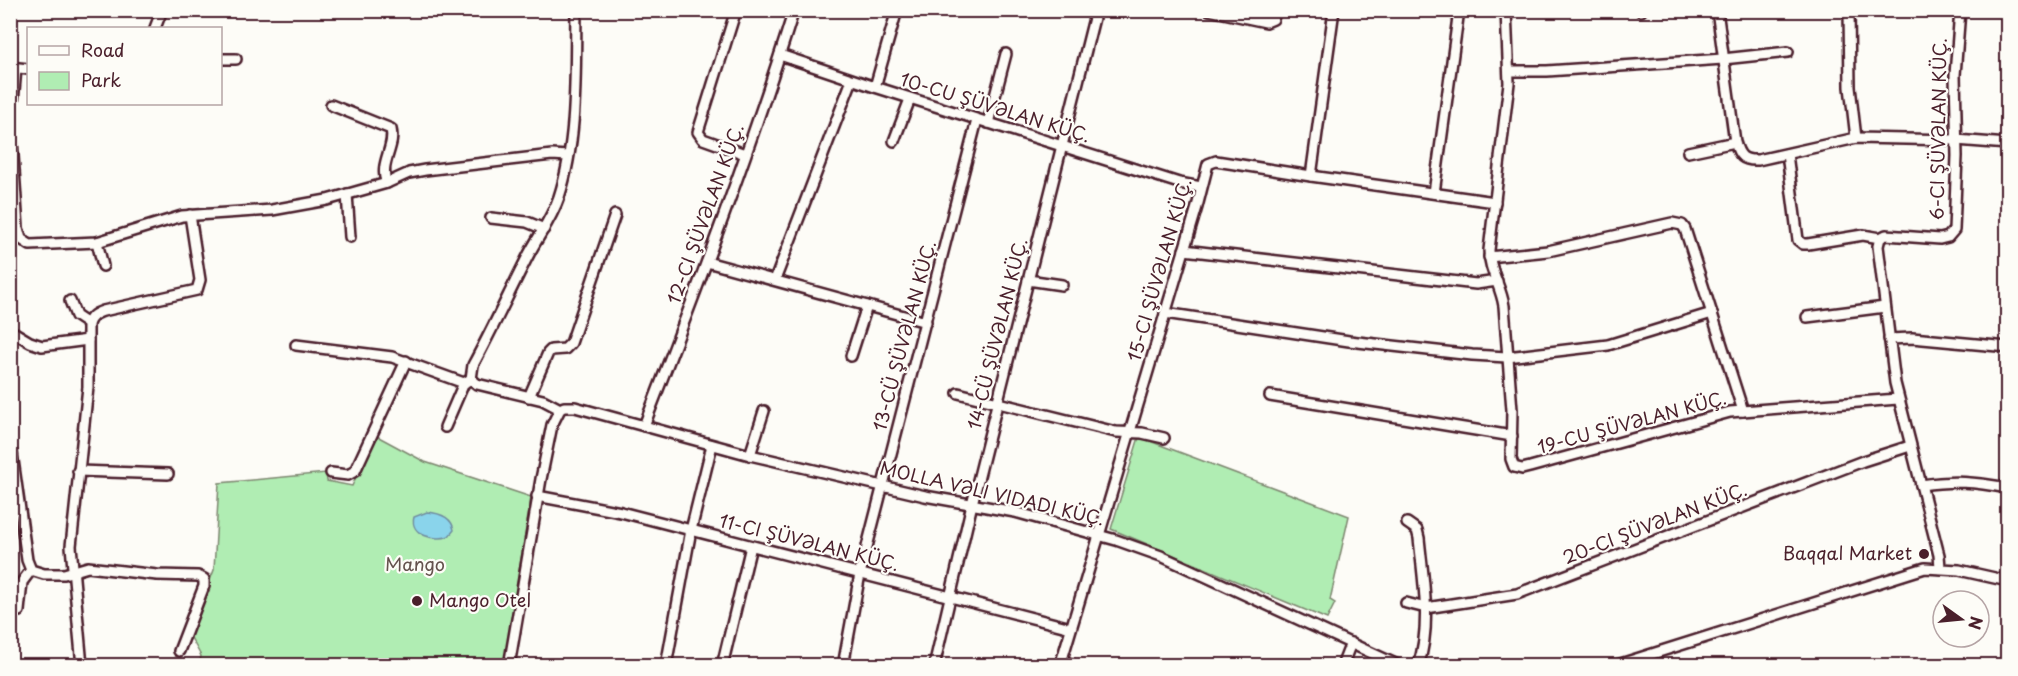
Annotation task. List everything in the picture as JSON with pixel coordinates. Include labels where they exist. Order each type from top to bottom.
[{"type":"street","points":[[155,27],[162,10]]},
{"type":"street","points":[[445,427],[560,196],[573,114],[576,10]]},
{"type":"street","points":[[735,10],[698,132],[703,139],[745,154]]},
{"type":"street","name":"12-CI ŞÜVƏLAN KÜÇ.","points":[[644,426],[707,262],[794,10]]},
{"type":"street","points":[[875,87],[897,10]]},
{"type":"street","name":"14-CÜ ŞÜVƏLAN KÜÇ.","points":[[934,666],[1095,10]]},
{"type":"street","points":[[1209,10],[1266,22],[1273,19],[1276,10]]},
{"type":"street","points":[[1311,176],[1334,10]]},
{"type":"street","points":[[1434,193],[1459,10]]},
{"type":"street","name":"19-CU ŞÜVƏLAN KÜÇ.","points":[[1506,10],[1509,71],[1489,257],[1502,292],[1504,306],[1512,410],[1512,464],[1522,469],[1730,412],[1898,399]]},
{"type":"street","points":[[1717,10],[1735,142],[1738,153],[1746,159],[1758,160],[1856,138],[1956,140],[2007,144]]},
{"type":"street","points":[[1849,10],[1850,87],[1856,138]]},
{"type":"street","points":[[1787,154],[1798,240],[1803,244],[1863,235],[1880,238],[1886,236],[1940,239],[1952,234],[1955,219],[1955,75],[1960,10]]},
{"type":"street","points":[[1509,71],[1547,71],[1723,60],[1788,52]]},
{"type":"street","points":[[988,123],[1006,54]]},
{"type":"street","name":"10-CU ŞÜVƏLAN KÜÇ.","points":[[780,55],[910,99],[1179,183],[1201,187]]},
{"type":"street","points":[[222,59],[236,59]]},
{"type":"street","points":[[13,68],[11,126],[14,228],[30,245],[97,242],[190,215],[272,210],[347,194],[424,170],[552,155],[568,156]]},
{"type":"street","points":[[775,280],[852,80]]},
{"type":"street","points":[[894,141],[910,99]]},
{"type":"street","points":[[331,105],[391,129],[393,135],[383,169],[387,183]]},
{"type":"street","name":"13-CÜ ŞÜVƏLAN KÜÇ.","points":[[843,666],[860,574],[977,120]]},
{"type":"street","points":[[1688,152],[1735,142]]},
{"type":"street","name":"15-CI ŞÜVƏLAN KÜÇ.","points":[[1061,663],[1184,250],[1205,168],[1211,161],[1495,202]]},
{"type":"street","points":[[347,194],[350,237]]},
{"type":"street","points":[[82,666],[71,546],[88,387],[88,324],[95,314],[103,311],[197,290],[200,280],[190,215]]},
{"type":"street","points":[[529,397],[548,353],[551,350],[565,349],[571,343],[615,215]]},
{"type":"street","points":[[491,218],[526,222],[544,229]]},
{"type":"street","points":[[1489,257],[1548,251],[1678,223],[1685,229],[1743,411]]},
{"type":"street","points":[[1880,238],[1878,249],[1898,399],[1939,555],[1940,567]]},
{"type":"street","points":[[97,242],[103,266]]},
{"type":"street","points":[[1184,250],[1476,284],[1497,281]]},
{"type":"street","points":[[707,262],[926,322]]},
{"type":"street","points":[[1028,280],[1062,285]]},
{"type":"street","points":[[70,301],[76,316],[88,324]]},
{"type":"street","points":[[851,356],[867,306]]},
{"type":"street","points":[[1806,317],[1885,307]]},
{"type":"street","points":[[1165,312],[1349,341],[1507,357],[1608,345],[1712,313]]},
{"type":"street","points":[[10,330],[42,346],[88,340]]},
{"type":"street","points":[[1889,339],[1912,338],[2007,347]]},
{"type":"street","name":"MOLLA VƏLI VIDADI KÜÇ.","points":[[296,345],[379,354],[477,384],[549,402],[560,409],[575,407],[750,455],[883,486],[1015,513],[1100,535],[1161,556],[1400,666]]},
{"type":"street","points":[[331,473],[348,475],[355,471],[406,361]]},
{"type":"street","points":[[958,393],[1116,432],[1142,433],[1164,438]]},
{"type":"street","name":"19-CU ŞÜVƏLAN KÜÇ.","points":[[1270,396],[1512,436]]},
{"type":"street","points":[[509,666],[537,496],[554,417],[560,409]]},
{"type":"street","points":[[750,455],[764,411]]},
{"type":"street","points":[[666,666],[691,530],[712,445]]},
{"type":"street","name":"20-CI ŞÜVƏLAN KÜÇ.","points":[[1406,603],[1426,608],[1517,594],[1852,465],[1911,446]]},
{"type":"street","points":[[12,453],[27,560],[31,570]]},
{"type":"street","points":[[78,471],[168,474]]},
{"type":"street","points":[[1921,485],[1946,481],[1967,481],[2007,488]]},
{"type":"street","name":"11-CI ŞÜVƏLAN KÜÇ.","points":[[537,496],[607,509],[950,595],[1071,628]]},
{"type":"street","points":[[1407,523],[1417,530],[1419,538],[1426,608],[1423,646],[1418,666]]},
{"type":"street","points":[[722,666],[751,546]]},
{"type":"street","points":[[31,570],[59,575],[88,567],[198,576],[204,579],[204,586],[179,651]]},
{"type":"street","points":[[1614,666],[1925,568],[1940,567],[1972,572],[2007,581]]},
{"type":"street","points":[[19,611],[22,582],[31,570]]},
{"type":"street","points":[[1342,666],[1351,643]]},
{"type":"street","points":[[1061,663],[1075,666]]},
{"type":"green space","name":"Mango","points":[[375,435],[425,462],[531,497],[504,665],[199,665],[201,656],[189,634],[214,570],[219,483],[326,473],[327,481],[352,486]]},
{"type":"green space","points":[[1139,437],[1349,516],[1330,600],[1335,603],[1327,619],[1111,529]]},
{"type":"water","points":[[427,512],[440,515],[451,522],[454,530],[449,536],[437,538],[419,533],[414,517]]},
{"type":"place","name":"Baqqal Market","points":[[1924,554]]},
{"type":"place","name":"Mango Otel","points":[[417,601]]}]
